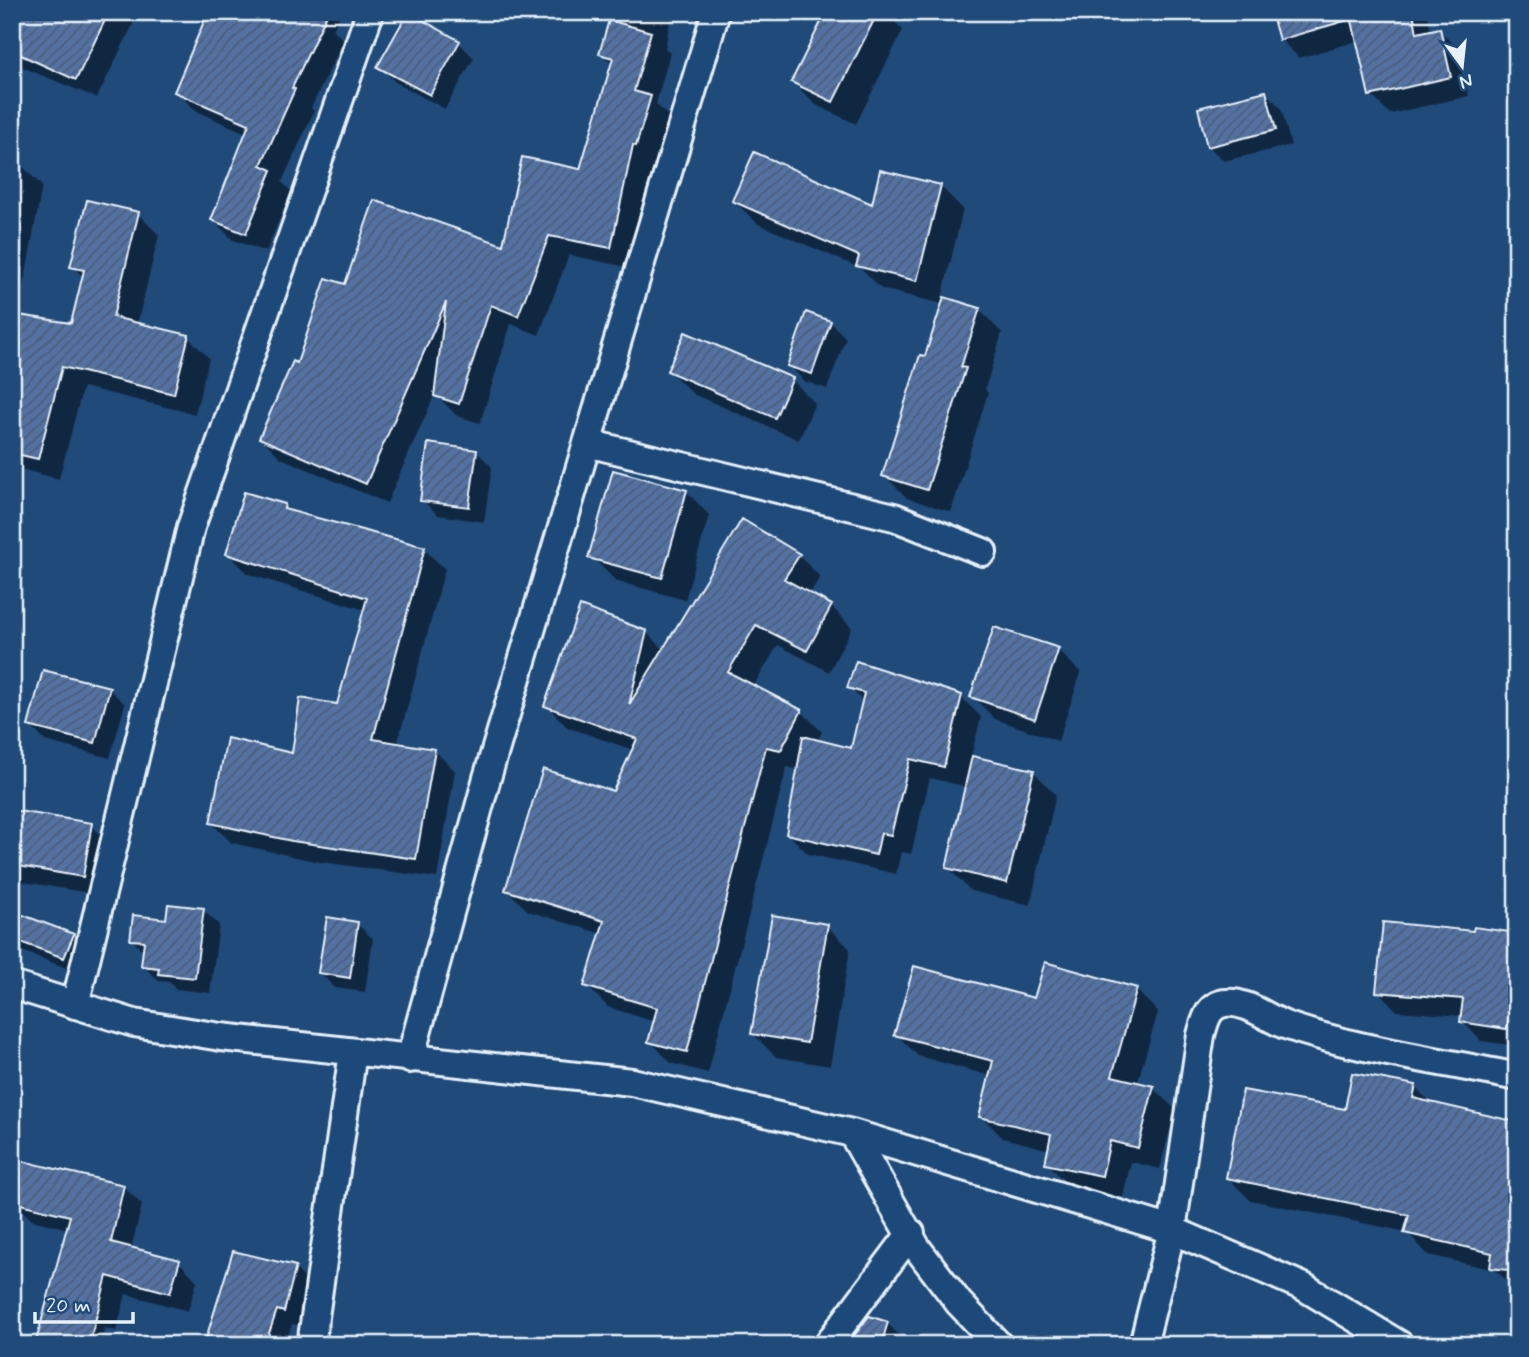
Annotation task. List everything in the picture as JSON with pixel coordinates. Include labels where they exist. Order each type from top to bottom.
[{"type":"street","points":[[75,1005],[191,527],[370,12]]},
{"type":"street","points":[[410,1059],[487,778],[716,12]]},
{"type":"street","points":[[587,443],[894,517],[983,552]]},
{"type":"street","points":[[12,985],[134,1023],[410,1059],[632,1082],[852,1133],[1172,1230],[1304,1287],[1400,1345]]},
{"type":"street","points":[[1143,1345],[1172,1230],[1201,1035],[1207,1015],[1216,1006],[1236,1003],[1286,1025],[1329,1037],[1517,1077]]},
{"type":"street","points":[[311,1345],[353,1052]]},
{"type":"street","points":[[852,1133],[911,1233],[917,1248],[959,1303],[999,1345]]},
{"type":"street","points":[[827,1345],[911,1233]]},
{"type":"building","points":[[20,12],[109,12],[76,80],[12,51],[12,31]]},
{"type":"building","points":[[208,12],[328,12],[292,88],[295,89],[261,165],[272,170],[246,234],[211,220],[249,124],[174,92]]},
{"type":"building","points":[[408,12],[460,41],[430,95],[377,67]]},
{"type":"building","points":[[826,12],[878,12],[833,102],[791,82]]},
{"type":"building","points":[[1271,12],[1347,12],[1348,20],[1279,40]]},
{"type":"building","points":[[1350,12],[1413,12],[1417,33],[1440,28],[1451,77],[1369,96]]},
{"type":"building","points":[[609,20],[651,32],[634,91],[651,96],[636,146],[633,145],[611,248],[549,236],[518,316],[491,305],[459,404],[434,396],[446,302],[366,484],[259,438],[293,361],[297,363],[326,278],[345,284],[374,200],[503,245],[522,157],[580,169],[613,58],[599,54]]},
{"type":"building","points":[[1266,91],[1276,130],[1207,147],[1198,108]]},
{"type":"building","points":[[754,152],[872,204],[880,170],[941,185],[917,281],[856,266],[859,256],[732,201]]},
{"type":"building","points":[[87,200],[139,212],[113,317],[189,335],[174,394],[62,367],[38,459],[12,453],[12,314],[71,323],[84,270],[70,267]]},
{"type":"building","points":[[944,297],[980,308],[961,367],[966,368],[927,490],[882,476],[920,355],[925,356]]},
{"type":"building","points":[[806,312],[831,321],[812,374],[787,366]]},
{"type":"building","points":[[685,332],[793,378],[775,418],[667,371]]},
{"type":"building","points":[[428,443],[477,450],[469,507],[420,501]]},
{"type":"building","points":[[613,470],[687,490],[662,578],[588,558]]},
{"type":"building","points":[[244,492],[285,504],[284,509],[425,547],[373,739],[435,749],[416,859],[292,841],[210,823],[227,738],[292,753],[300,698],[337,704],[367,598],[226,554]]},
{"type":"building","points":[[742,519],[800,554],[784,579],[832,605],[807,651],[756,625],[728,672],[802,710],[781,750],[766,747],[687,1052],[648,1042],[657,1008],[584,986],[604,921],[505,890],[543,769],[613,791],[637,739],[544,706],[580,606],[647,631],[629,705]]},
{"type":"building","points":[[994,627],[1059,648],[1035,719],[970,697]]},
{"type":"building","points":[[856,661],[962,695],[944,767],[910,759],[891,835],[881,833],[876,855],[786,834],[803,736],[851,748],[864,693],[847,688]]},
{"type":"building","points":[[43,670],[110,687],[95,743],[28,726]]},
{"type":"building","points":[[972,756],[1034,770],[1007,883],[946,868]]},
{"type":"building","points":[[12,810],[92,823],[83,877],[12,865]]},
{"type":"building","points":[[168,904],[204,908],[195,978],[158,974],[159,968],[141,966],[144,941],[130,940],[133,915],[166,919]]},
{"type":"building","points":[[12,911],[74,934],[64,958],[12,939]]},
{"type":"building","points":[[772,915],[828,924],[807,1043],[751,1034]]},
{"type":"building","points":[[327,917],[358,922],[350,978],[318,973]]},
{"type":"building","points":[[1383,922],[1473,931],[1474,927],[1517,933],[1517,962],[1507,1029],[1460,1022],[1463,999],[1376,992]]},
{"type":"building","points":[[1045,962],[1137,988],[1112,1076],[1154,1086],[1138,1148],[1110,1141],[1102,1176],[1045,1164],[1051,1134],[979,1117],[993,1061],[894,1035],[914,966],[1034,998]]},
{"type":"building","points":[[1352,1073],[1416,1085],[1413,1098],[1517,1122],[1517,1271],[1490,1268],[1492,1253],[1404,1233],[1409,1215],[1226,1178],[1243,1090],[1345,1109]]},
{"type":"building","points":[[22,1161],[124,1185],[111,1242],[180,1260],[170,1293],[107,1276],[89,1345],[35,1345],[70,1216],[12,1202]]},
{"type":"building","points":[[233,1251],[296,1266],[284,1312],[277,1310],[265,1345],[204,1345]]},
{"type":"building","points":[[869,1316],[888,1322],[881,1345],[847,1345]]}]
